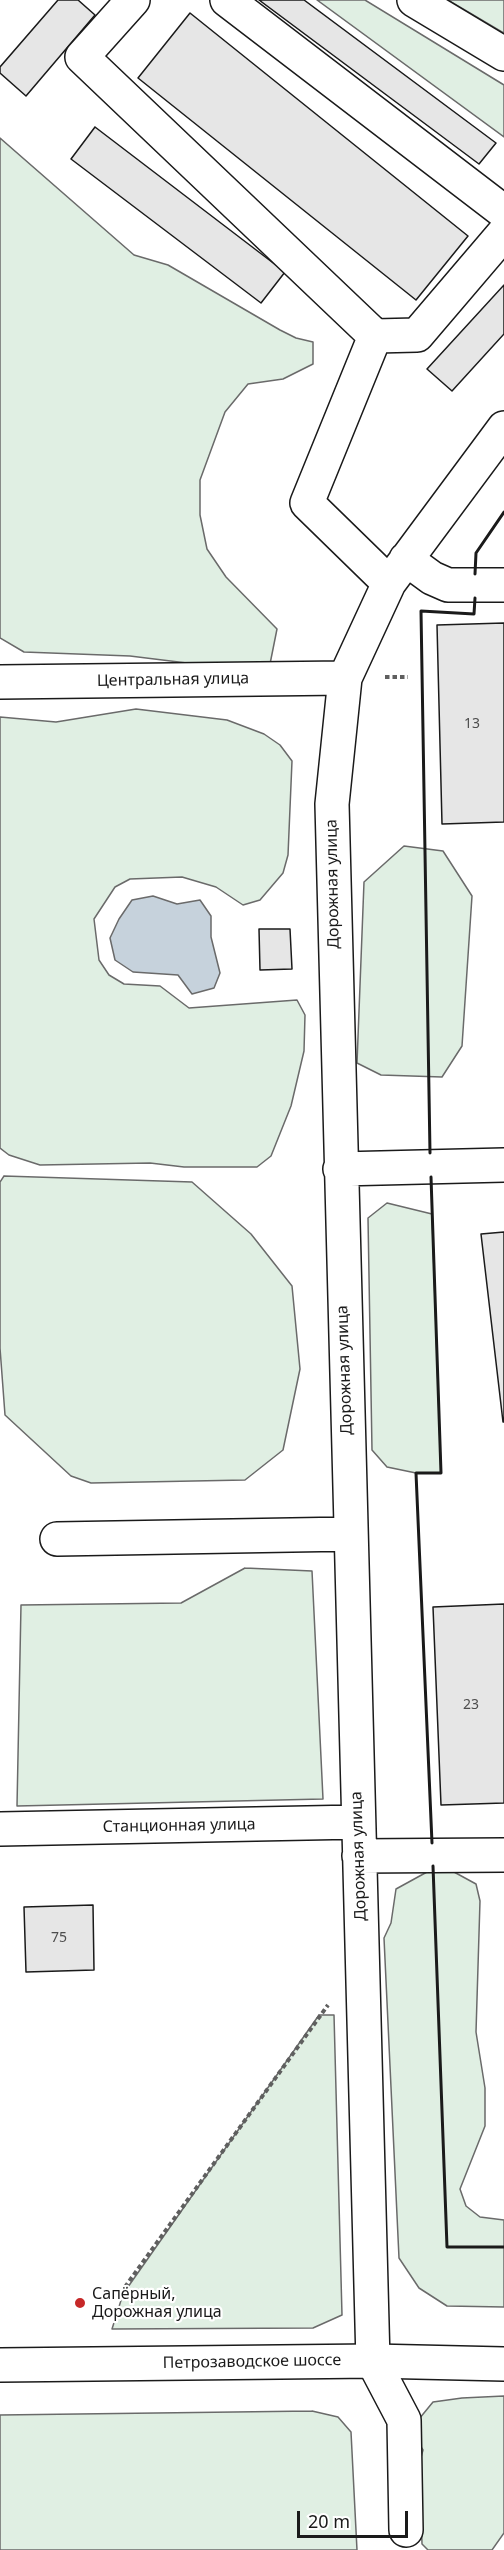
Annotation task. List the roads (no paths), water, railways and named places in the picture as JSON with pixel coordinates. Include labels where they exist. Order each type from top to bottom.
[{"type":"street","points":[[133,0],[82,57],[375,336],[417,335],[504,233]]},
{"type":"street","points":[[227,0],[504,212]]},
{"type":"street","points":[[414,0],[504,54]]},
{"type":"street","points":[[375,336],[307,503],[398,571],[432,578],[448,585],[504,585]]},
{"type":"street","name":"Дорожная улица","points":[[373,2361],[332,804],[345,678],[398,571],[504,428]]},
{"type":"street","name":"Центральная улица","points":[[0,682],[345,678]]},
{"type":"street","points":[[340,1169],[504,1165]]},
{"type":"street","points":[[57,1539],[350,1534]]},
{"type":"street","name":"Станционная улица","points":[[0,1829],[358,1822]]},
{"type":"street","points":[[359,1856],[504,1855]]},
{"type":"street","points":[[373,2361],[404,2420],[405,2530]]},
{"type":"street","name":"Петрозаводское шоссе","points":[[0,2365],[373,2361],[504,2364]]},
{"type":"place","name":"Сапёрный, Дорожная улица","points":[[80,2303]]}]
